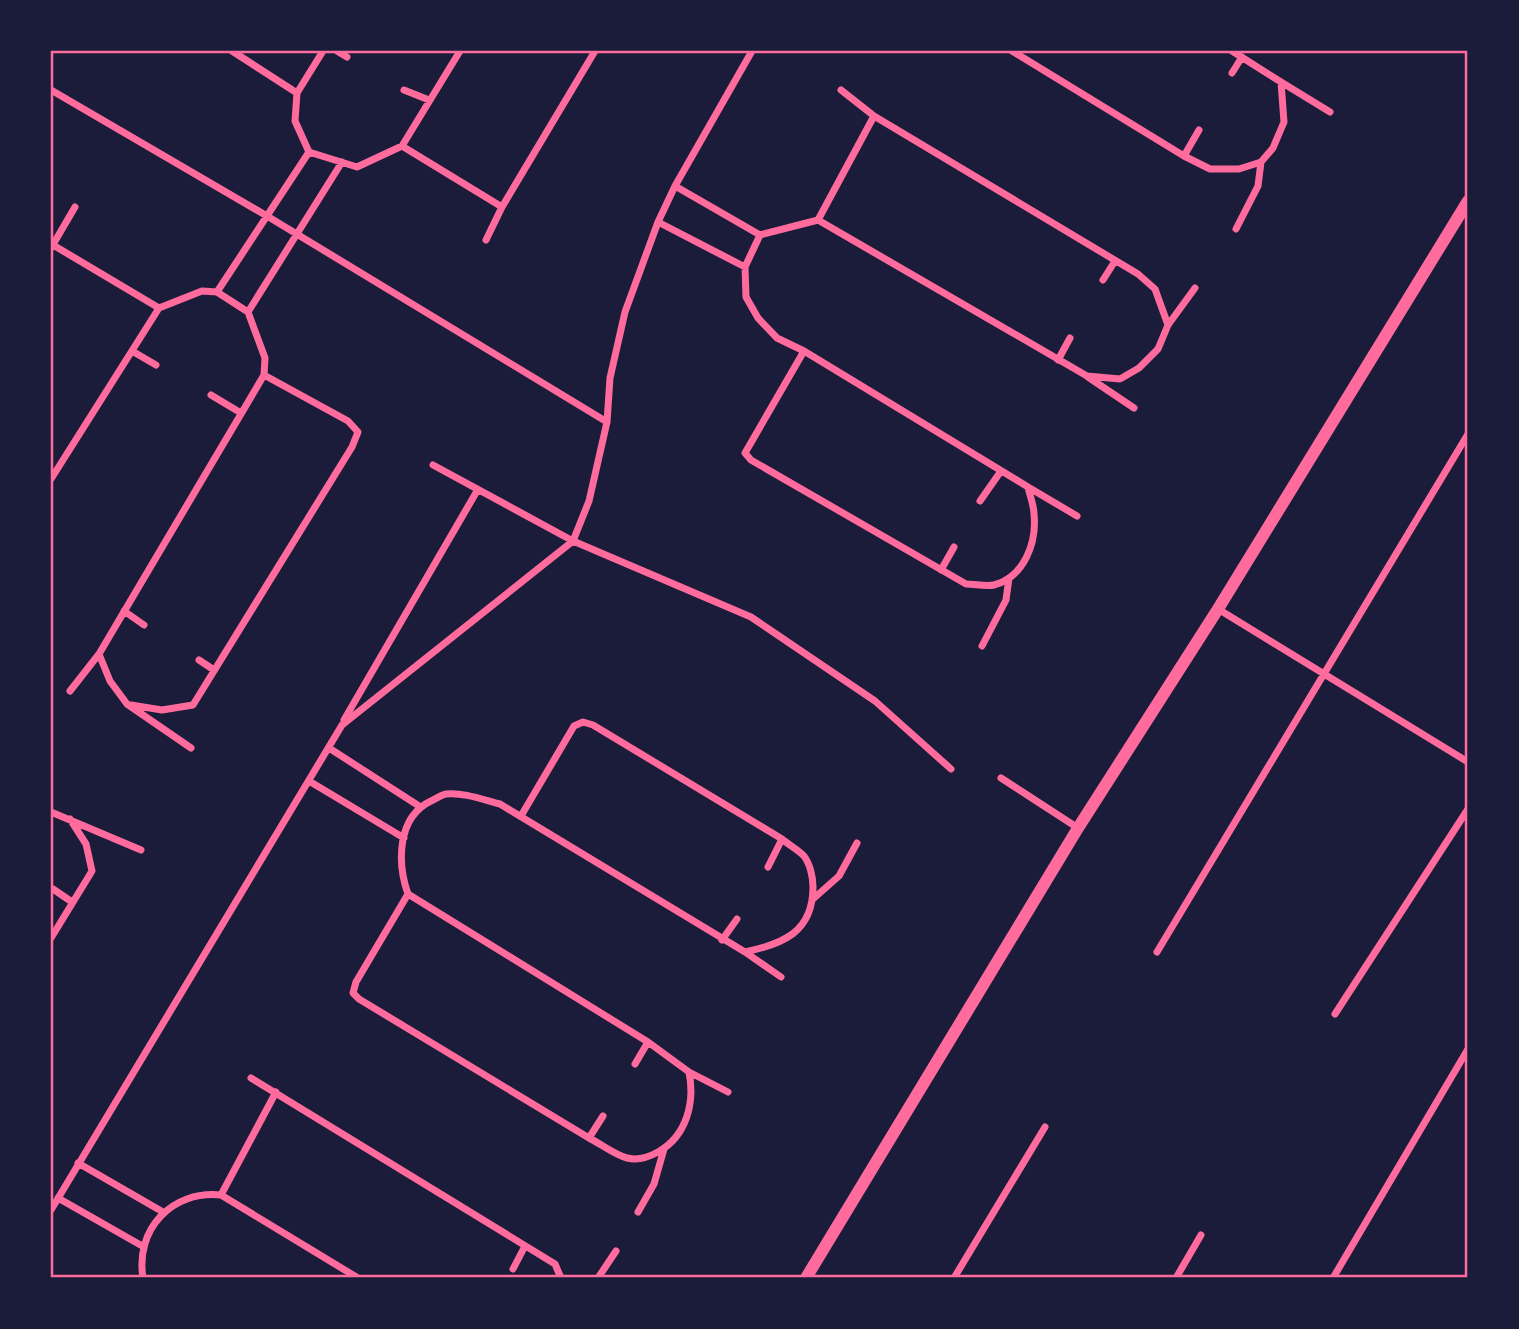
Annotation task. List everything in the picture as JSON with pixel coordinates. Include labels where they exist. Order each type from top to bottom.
[{"type":"street","points":[[232,51],[297,93]]},
{"type":"street","points":[[323,51],[297,93],[295,121],[309,152],[357,167],[402,146],[460,51]]},
{"type":"street","points":[[337,51],[347,57]]},
{"type":"street","points":[[486,240],[502,207],[595,51]]},
{"type":"street","points":[[342,725],[573,541],[589,501],[607,422],[610,378],[625,312],[658,222],[675,186],[752,51]]},
{"type":"street","points":[[1012,51],[1184,156],[1210,169],[1239,169],[1261,162],[1273,148],[1284,122],[1281,82]]},
{"type":"street","points":[[1232,51],[1330,113]]},
{"type":"street","points":[[1232,73],[1242,57]]},
{"type":"street","points":[[51,90],[298,234],[607,422]]},
{"type":"street","points":[[404,90],[429,100]]},
{"type":"street","points":[[841,90],[874,116],[1138,274],[1155,289],[1168,325]]},
{"type":"street","points":[[818,219],[874,116]]},
{"type":"street","points":[[1184,156],[1199,130]]},
{"type":"street","points":[[402,146],[502,207]]},
{"type":"street","points":[[217,292],[309,152]]},
{"type":"street","points":[[248,312],[342,162]]},
{"type":"street","points":[[1236,229],[1258,186],[1261,162]]},
{"type":"street","points":[[675,186],[760,235],[818,219],[1087,376],[1134,408]]},
{"type":"street","points":[[806,1278],[1078,828],[1218,609],[1468,201]]},
{"type":"street","points":[[75,207],[52,246],[159,308]]},
{"type":"street","points":[[658,222],[745,267]]},
{"type":"street","points":[[760,235],[745,267],[746,297],[758,318],[777,338],[804,351],[1077,516]]},
{"type":"street","points":[[1103,280],[1115,261]]},
{"type":"street","points":[[1087,376],[1120,379],[1139,368],[1158,349],[1168,325],[1195,288]]},
{"type":"street","points":[[51,478],[159,308],[202,291],[217,292],[248,312],[265,358],[264,375],[99,654],[70,691]]},
{"type":"street","points":[[1058,360],[1070,338]]},
{"type":"street","points":[[132,351],[156,365]]},
{"type":"street","points":[[804,351],[745,453],[751,460],[966,584],[992,586],[1009,578],[1026,561],[1034,515],[1028,487]]},
{"type":"street","points":[[127,704],[162,709],[192,705],[352,447],[358,432],[348,421],[264,375]]},
{"type":"street","points":[[211,396],[241,413]]},
{"type":"street","points":[[1157,952],[1468,434]]},
{"type":"street","points":[[433,465],[573,541],[751,617],[874,701],[951,769]]},
{"type":"street","points":[[980,501],[1001,471]]},
{"type":"street","points":[[51,1210],[329,748],[477,491]]},
{"type":"street","points":[[941,570],[954,547]]},
{"type":"street","points":[[982,646],[1006,600],[1009,578]]},
{"type":"street","points":[[1218,609],[1468,762]]},
{"type":"street","points":[[124,611],[144,625]]},
{"type":"street","points":[[99,654],[110,681],[127,704],[191,748]]},
{"type":"street","points":[[199,660],[214,670]]},
{"type":"street","points":[[521,816],[574,726],[583,722],[593,725],[782,839],[805,858],[813,877],[813,899],[806,921],[791,936],[775,946],[745,952]]},
{"type":"street","points":[[329,748],[419,806]]},
{"type":"street","points":[[1001,778],[1078,828]]},
{"type":"street","points":[[309,781],[404,838]]},
{"type":"street","points":[[728,1092],[689,1072],[648,1042],[408,894],[401,863],[410,818],[419,806],[445,794],[469,796],[500,804],[781,976]]},
{"type":"street","points":[[1335,1014],[1468,809]]},
{"type":"street","points":[[51,812],[141,850]]},
{"type":"street","points":[[51,938],[92,871],[86,844],[70,819]]},
{"type":"street","points":[[768,867],[782,839]]},
{"type":"street","points":[[813,899],[839,876],[857,843]]},
{"type":"street","points":[[53,889],[72,902]]},
{"type":"street","points":[[408,894],[356,982],[353,993],[359,999],[589,1138],[627,1158],[647,1159],[664,1149],[682,1131],[691,1107],[692,1086],[689,1072]]},
{"type":"street","points":[[722,940],[737,919]]},
{"type":"street","points":[[635,1064],[648,1042]]},
{"type":"street","points":[[1333,1278],[1468,1049]]},
{"type":"street","points":[[251,1078],[555,1264],[561,1278]]},
{"type":"street","points":[[221,1195],[276,1092]]},
{"type":"street","points":[[589,1138],[603,1116]]},
{"type":"street","points":[[954,1278],[1045,1127]]},
{"type":"street","points":[[638,1212],[654,1184],[664,1149]]},
{"type":"street","points":[[78,1164],[163,1213]]},
{"type":"street","points":[[143,1278],[144,1247],[152,1225],[163,1213],[204,1193],[221,1195],[358,1278]]},
{"type":"street","points":[[58,1198],[144,1247]]},
{"type":"street","points":[[1175,1278],[1201,1235]]},
{"type":"street","points":[[513,1269],[525,1246]]},
{"type":"street","points":[[598,1278],[615,1251]]}]
